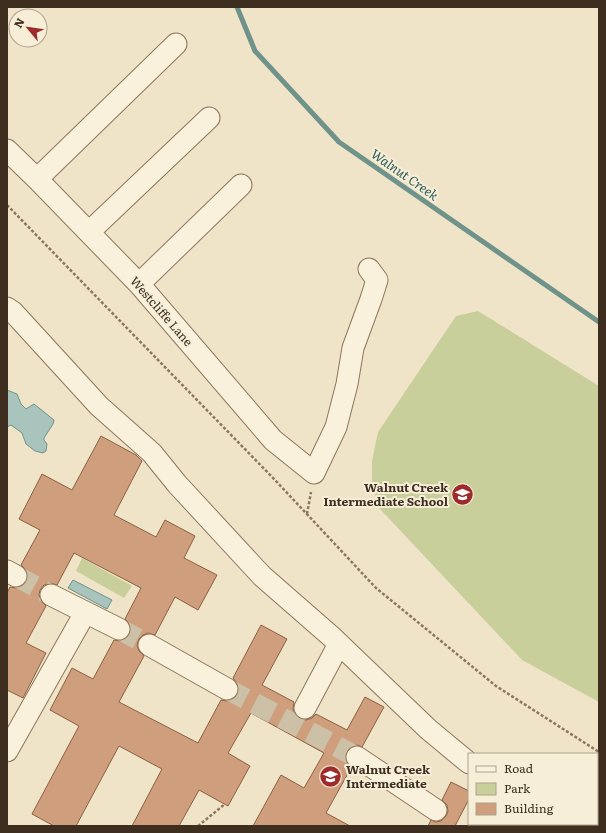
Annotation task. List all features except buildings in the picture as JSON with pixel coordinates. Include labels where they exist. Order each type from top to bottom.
[{"type":"street","points":[[37,179],[176,44]]},
{"type":"street","points":[[89,232],[209,118]]},
{"type":"street","name":"Westcliffe Lane","points":[[7,150],[139,284],[273,440],[314,474]]},
{"type":"street","points":[[139,284],[242,185]]},
{"type":"street","points":[[314,474],[336,427],[347,384],[352,348],[377,280],[369,269]]},
{"type":"street","points":[[7,308],[13,312],[99,406],[152,453],[177,484],[262,576],[339,644],[428,728],[468,762]]},
{"type":"street","points":[[51,595],[120,629]]},
{"type":"street","points":[[7,752],[85,613]]},
{"type":"street","points":[[305,708],[339,644]]},
{"type":"street","points":[[149,645],[227,689]]},
{"type":"street","points":[[357,756],[436,810]]},
{"type":"path","points":[[7,205],[376,588],[496,686],[599,752]]},
{"type":"path","points":[[307,515],[314,474]]},
{"type":"path","points":[[198,826],[225,804]]},
{"type":"green space","name":"Walnut Creek Intermediate School","points":[[478,311],[599,386],[599,702],[522,660],[380,509],[372,486],[372,461],[378,432],[456,316]]},
{"type":"green space","points":[[82,558],[132,586],[124,598],[76,571]]},
{"type":"green space","points":[[484,825],[574,825],[574,826]]},
{"type":"water","points":[[7,390],[17,394],[21,404],[26,409],[34,404],[54,420],[44,438],[47,444],[46,451],[43,453],[35,451],[26,444],[22,433],[11,425],[7,427]]},
{"type":"water","points":[[73,580],[112,600],[107,609],[68,588]]},
{"type":"waterway","name":"Walnut Creek","points":[[237,7],[255,51],[339,142],[599,322]]},
{"type":"tunnel","points":[[16,576],[51,595]]},
{"type":"tunnel","points":[[119,629],[149,645]]},
{"type":"tunnel","points":[[227,689],[357,757]]},
{"type":"place","name":"Walnut Creek Intermediate School","points":[[463,494]]},
{"type":"place","name":"Walnut Creek Intermediate","points":[[330,776]]}]
